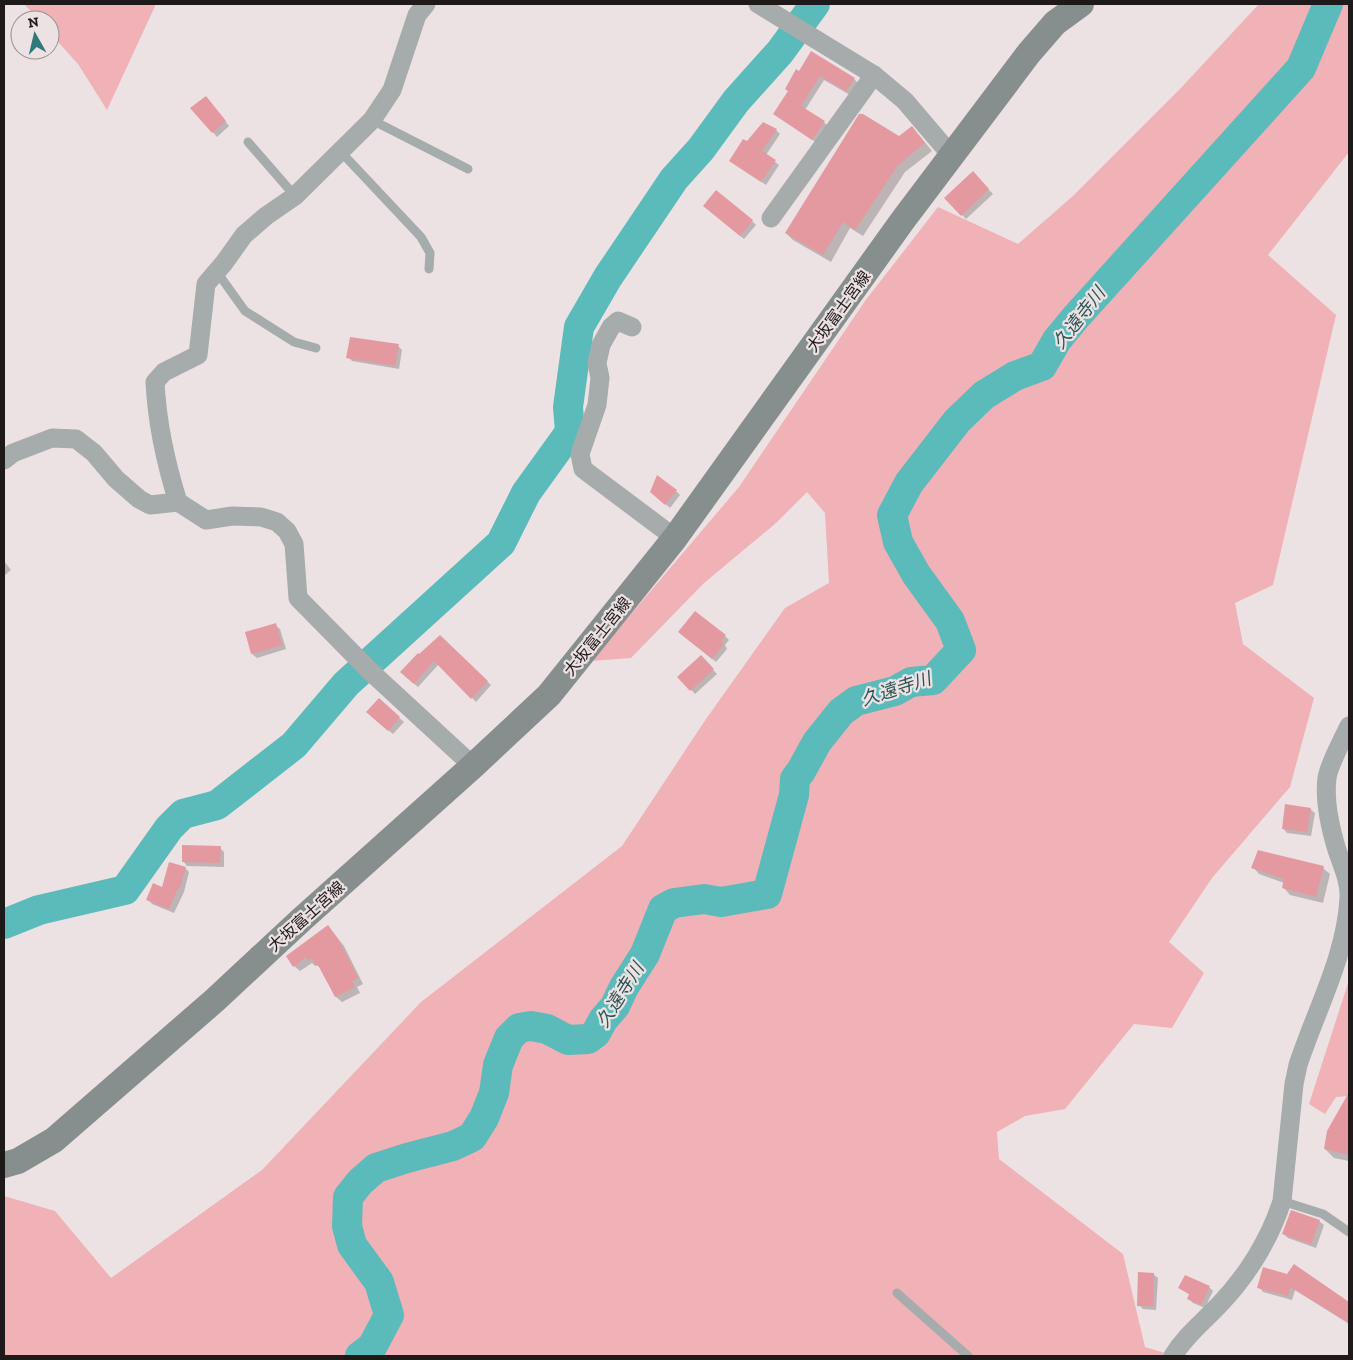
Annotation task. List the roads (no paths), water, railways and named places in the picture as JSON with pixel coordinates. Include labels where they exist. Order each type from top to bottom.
[{"type":"main road","name":"大坂富士宮線","points":[[4,1165],[18,1161],[54,1140],[215,1000],[300,920],[473,766],[549,695],[675,538],[897,228],[1028,53],[1054,14],[1082,4]]},
{"type":"street","points":[[426,4],[418,16],[392,90],[372,120],[295,196],[266,216],[244,235],[206,284],[198,355],[164,372],[156,382],[156,405],[172,485],[178,502],[206,520],[232,516],[262,518],[277,522],[287,531],[294,544],[298,598],[372,672],[473,766]]},
{"type":"street","points":[[758,4],[874,75],[905,101],[951,155]]},
{"type":"street","points":[[771,218],[874,75]]},
{"type":"street","points":[[632,327],[618,321],[611,327],[602,345],[597,363],[600,378],[597,405],[580,454],[583,469],[675,538]]},
{"type":"street","points":[[4,460],[13,453],[52,438],[76,439],[94,454],[116,479],[150,505],[178,502]]},
{"type":"street","points":[[1173,1356],[1189,1334],[1239,1284],[1266,1239],[1282,1201],[1294,1084],[1298,1065],[1340,951],[1347,918],[1349,896],[1347,881],[1331,829],[1326,795],[1327,777],[1349,726]]},
{"type":"lane","points":[[372,120],[468,169]]},
{"type":"lane","points":[[248,142],[295,196]]},
{"type":"lane","points":[[341,152],[421,236],[430,253],[429,269]]},
{"type":"lane","points":[[217,272],[245,311],[294,342],[316,348]]},
{"type":"lane","points":[[1282,1201],[1324,1214],[1349,1232]]},
{"type":"lane","points":[[897,1293],[968,1356]]},
{"type":"waterway","points":[[4,924],[39,910],[125,890],[169,828],[183,814],[217,805],[294,745],[346,684],[501,543],[526,493],[570,432],[568,407],[579,327],[608,277],[674,179],[701,149],[736,101],[780,52],[815,4]]},
{"type":"waterway","name":"久遠寺川","points":[[360,1356],[372,1347],[389,1315],[379,1282],[352,1245],[347,1226],[348,1197],[360,1182],[376,1168],[453,1146],[472,1137],[484,1118],[494,1093],[498,1065],[509,1038],[519,1028],[531,1026],[547,1029],[568,1040],[588,1039],[596,1033],[603,1020],[615,1006],[624,987],[645,954],[663,909],[674,903],[704,899],[721,902],[767,894],[794,795],[795,779],[817,742],[841,712],[856,701],[895,691],[911,682],[933,680],[961,650],[950,621],[916,574],[898,542],[892,515],[909,483],[957,421],[984,395],[1015,376],[1042,366],[1057,340],[1076,317],[1301,68],[1328,4]]}]
